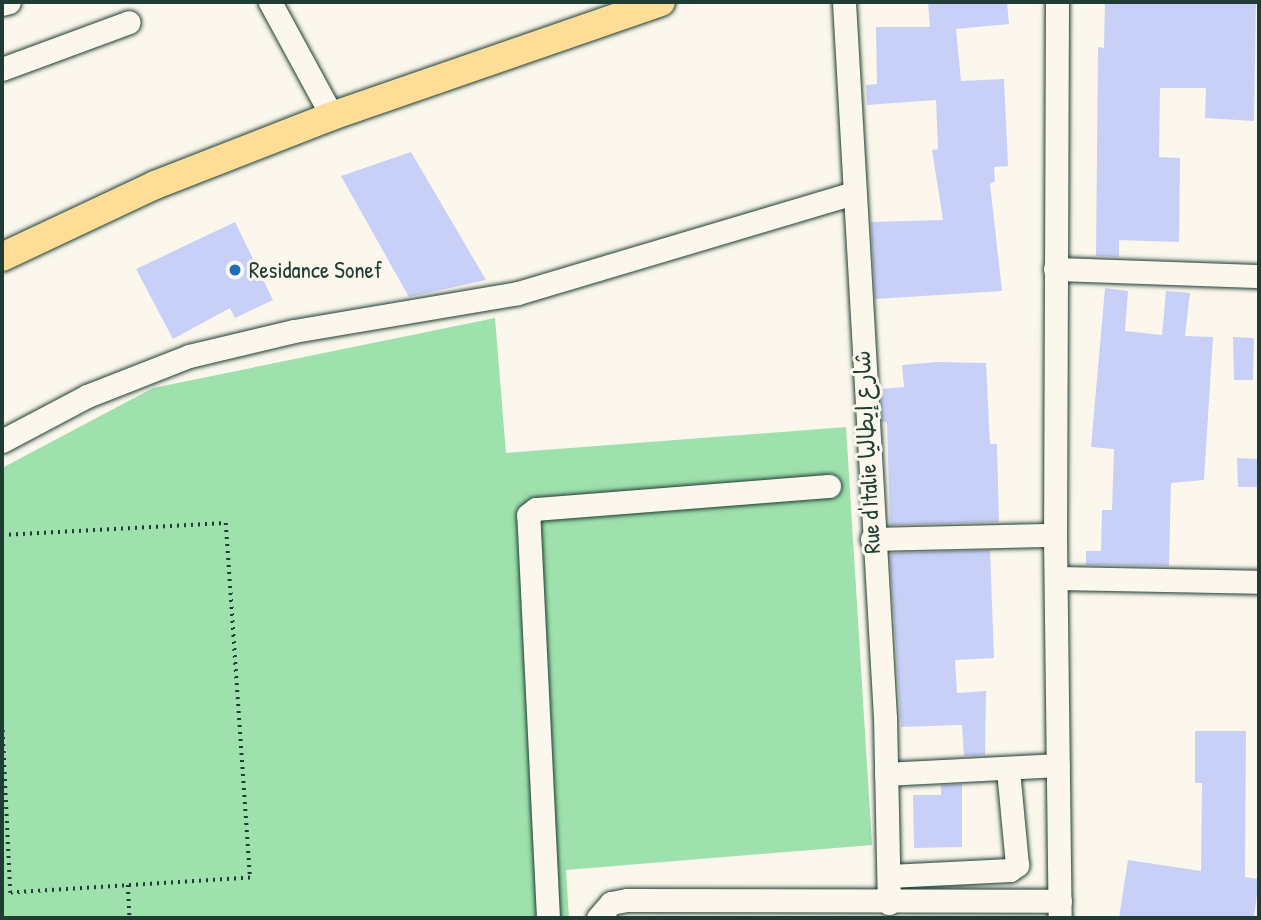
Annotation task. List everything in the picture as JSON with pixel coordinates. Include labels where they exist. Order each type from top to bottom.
[{"type":"main road","points":[[2,257],[155,185],[332,116],[661,2]]},
{"type":"street","points":[[2,4],[9,2]]},
{"type":"street","points":[[270,2],[332,116]]},
{"type":"street","name":"Rue d'Italie شارع إيطاليا","points":[[844,2],[886,774],[889,903]]},
{"type":"street","points":[[598,918],[611,903],[627,900],[889,903],[1060,910],[1055,535],[1057,2]]},
{"type":"street","points":[[2,69],[128,22]]},
{"type":"street","points":[[2,441],[86,396],[189,356],[294,331],[518,293],[854,193]]},
{"type":"street","points":[[1055,270],[1259,276]]},
{"type":"street","points":[[548,918],[528,515],[536,509],[829,486]]},
{"type":"street","points":[[872,539],[1055,535]]},
{"type":"street","points":[[1056,578],[1259,582]]},
{"type":"street","points":[[886,774],[1058,765]]},
{"type":"street","points":[[888,876],[1010,870],[1017,864],[1008,769]]},
{"type":"path","points":[[2,535],[226,523],[250,878],[10,893],[2,724]]},
{"type":"path","points":[[128,886],[130,918]]},
{"type":"green space","points":[[495,318],[506,453],[846,427],[872,845],[566,870],[569,918],[2,918],[2,468],[153,388]]},
{"type":"building","points":[[928,2],[1007,2],[1009,24],[956,29],[961,81],[1004,79],[1008,166],[994,167],[995,181],[990,184],[1002,291],[875,299],[871,222],[943,220],[932,150],[938,149],[936,100],[867,105],[866,85],[877,84],[876,27],[930,27]]},
{"type":"building","points":[[1105,2],[1256,2],[1254,121],[1205,118],[1206,88],[1160,88],[1159,157],[1180,158],[1179,242],[1119,240],[1119,257],[1096,256],[1098,47],[1104,48]]},
{"type":"building","points":[[411,152],[486,280],[409,297],[341,176]]},
{"type":"building","points":[[235,222],[273,300],[235,318],[230,308],[173,339],[136,269]]},
{"type":"building","points":[[1105,288],[1128,291],[1125,331],[1162,335],[1166,291],[1190,293],[1185,336],[1213,337],[1204,480],[1171,483],[1169,566],[1086,565],[1086,551],[1101,551],[1102,510],[1112,510],[1114,449],[1091,447]]},
{"type":"building","points":[[1233,337],[1254,338],[1253,380],[1234,380]]},
{"type":"building","points":[[938,362],[986,363],[990,444],[997,444],[999,522],[890,525],[887,422],[882,422],[880,389],[904,387],[902,365]]},
{"type":"building","points":[[1237,458],[1259,459],[1259,487],[1238,487]]},
{"type":"building","points":[[990,550],[994,658],[955,660],[957,693],[986,691],[985,755],[964,756],[962,725],[901,727],[890,557],[892,553]]},
{"type":"building","points":[[1195,731],[1246,731],[1245,877],[1259,879],[1254,918],[1119,918],[1128,860],[1201,871],[1202,783],[1195,783]]},
{"type":"building","points":[[962,784],[962,847],[914,848],[913,795],[941,795],[941,785]]},
{"type":"place","name":"Residance Sonef","points":[[235,270]]}]
